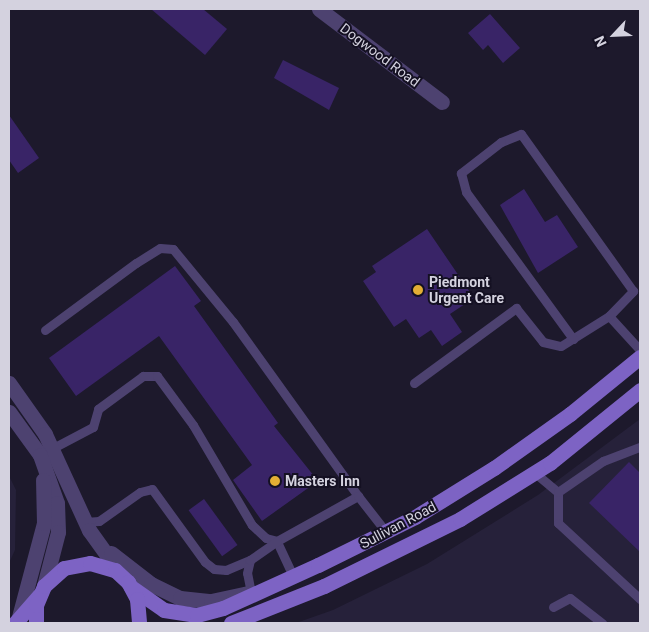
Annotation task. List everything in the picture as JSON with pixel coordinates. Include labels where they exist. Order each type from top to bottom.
[{"type":"main road","name":"Sullivan Road","points":[[43,589],[59,571],[83,563],[103,565],[153,604],[192,616],[218,610],[386,532],[519,451],[640,357]]},
{"type":"main road","name":"Sullivan Road","points":[[231,623],[309,593],[460,519],[535,473],[640,390]]},
{"type":"main road","points":[[128,583],[139,605],[139,623]]},
{"type":"main road","points":[[17,621],[43,589]]},
{"type":"main road","points":[[36,623],[36,605],[43,589]]},
{"type":"street","name":"Dogwood Road","points":[[319,9],[442,102]]},
{"type":"street","points":[[9,383],[53,448],[85,522],[106,557],[128,583]]},
{"type":"street","points":[[9,412],[30,438],[48,472],[59,510],[58,532],[43,589]]},
{"type":"street","points":[[17,621],[46,512],[43,477],[30,438]]},
{"type":"street","points":[[85,522],[110,552],[166,592],[206,601],[252,593]]},
{"type":"lane","points":[[414,383],[516,308],[543,342],[561,346],[573,339],[609,316],[633,291],[521,134],[501,142],[461,173],[466,192],[573,339]]},
{"type":"lane","points":[[45,330],[136,263],[160,248],[174,249],[234,322],[358,496],[386,532]]},
{"type":"lane","points":[[609,316],[640,350]]},
{"type":"lane","points":[[53,448],[93,427],[98,409],[143,376],[157,376],[193,425],[252,525],[266,538],[277,541]]},
{"type":"lane","points":[[558,492],[603,461],[640,447]]},
{"type":"lane","points":[[535,473],[558,492]]},
{"type":"lane","points":[[85,522],[99,521],[140,492],[152,489],[205,562],[214,569],[226,570],[250,560],[277,541],[358,496]]},
{"type":"lane","points":[[558,492],[558,522],[640,599]]},
{"type":"lane","points":[[277,541],[293,576]]},
{"type":"lane","points":[[250,560],[247,573],[252,593]]},
{"type":"lane","points":[[554,607],[570,598],[602,623]]},
{"type":"shaded area","points":[[640,419],[640,623],[296,623],[333,610],[427,564],[538,495]]},
{"type":"shaded area","points":[[9,476],[16,490],[15,550],[9,563]]},
{"type":"building","points":[[151,9],[203,9],[227,29],[205,55]]},
{"type":"building","points":[[490,14],[520,48],[503,63],[488,45],[483,50],[468,33]]},
{"type":"building","points":[[283,60],[339,88],[329,110],[274,78]]},
{"type":"building","points":[[9,115],[39,158],[18,173],[9,160]]},
{"type":"building","points":[[524,189],[545,222],[557,215],[578,247],[538,273],[500,205]]},
{"type":"building","name":"Piedmont Urgent Care","points":[[427,229],[474,298],[450,314],[462,332],[442,346],[431,330],[419,338],[406,319],[394,327],[363,281],[376,272],[372,266]]},
{"type":"building","points":[[175,266],[201,301],[194,306],[278,423],[274,426],[318,481],[262,521],[233,480],[252,465],[159,336],[76,396],[49,358]]},
{"type":"building","points":[[629,462],[640,473],[640,552],[589,503]]},
{"type":"building","points":[[204,499],[238,545],[222,556],[189,510]]},
{"type":"place","name":"Piedmont Urgent Care","points":[[418,290]]},
{"type":"place","name":"Masters Inn","points":[[275,481]]}]
